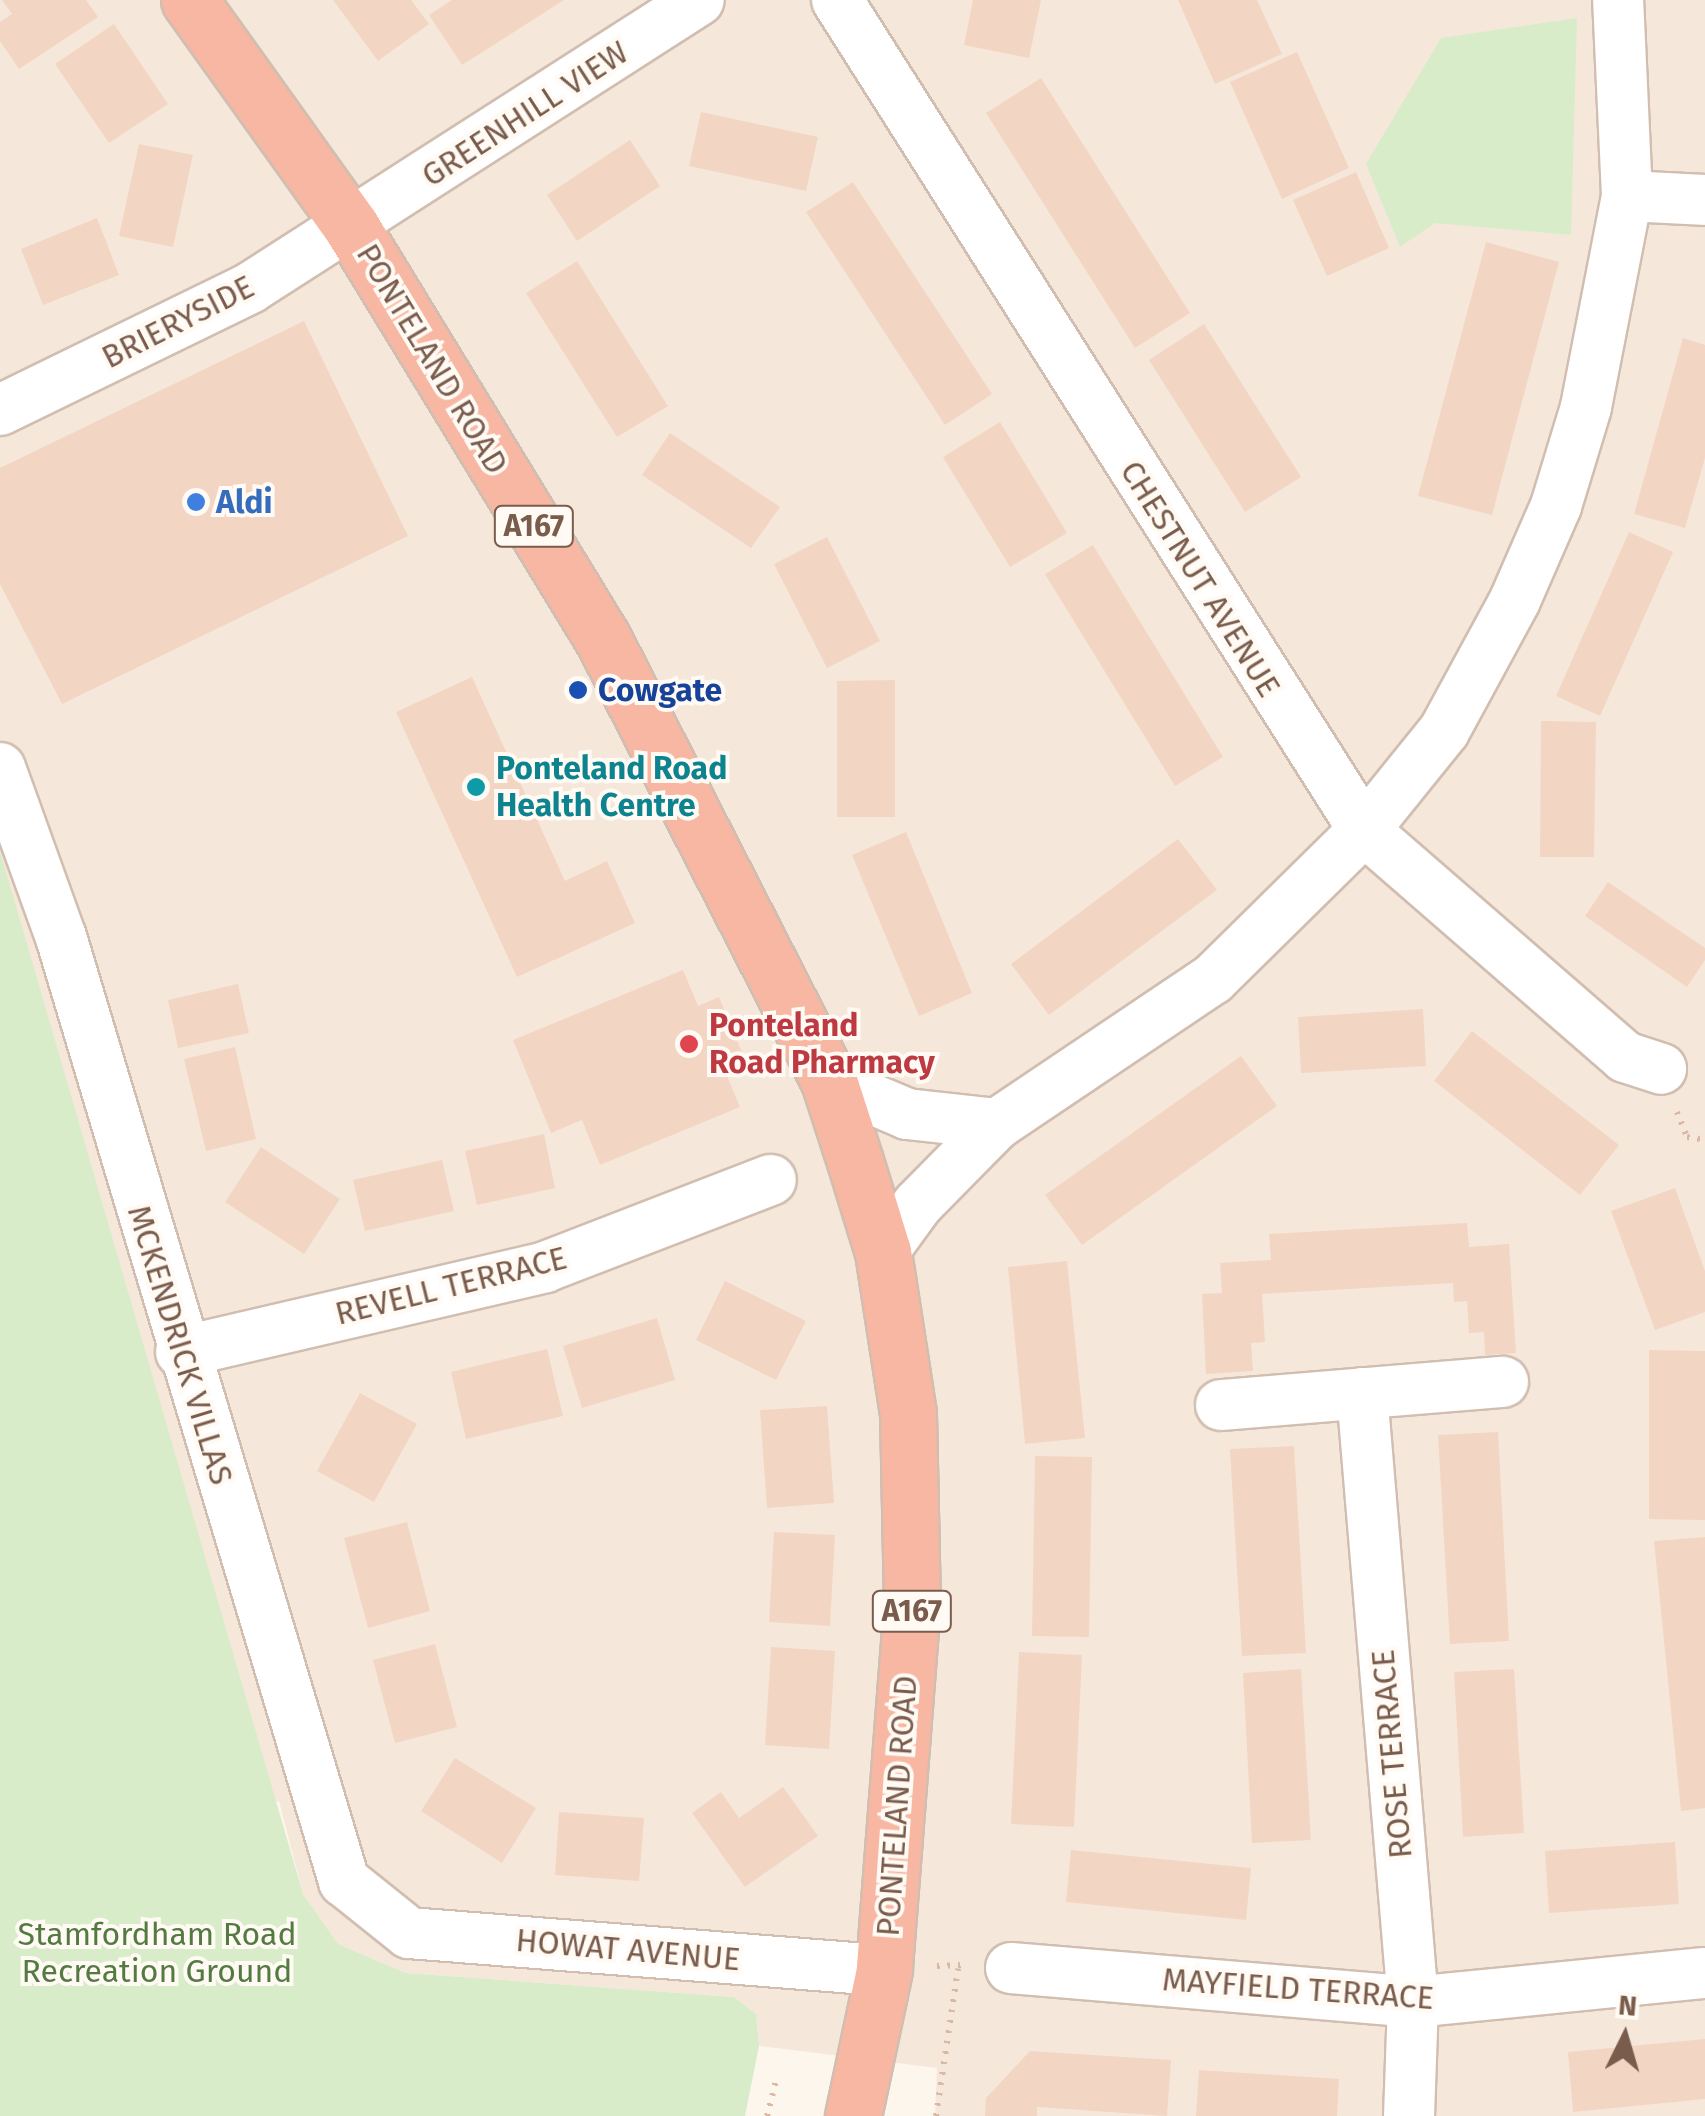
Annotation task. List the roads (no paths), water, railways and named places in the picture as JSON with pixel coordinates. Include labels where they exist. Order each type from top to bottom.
[{"type":"highway","name":"PONTELAND ROAD","points":[[189,0],[352,228],[602,639],[830,1081],[883,1252],[908,1414],[912,1603],[884,1970],[853,2116]]},
{"type":"street","name":"GREENHILL VIEW","points":[[352,228],[699,0]]},
{"type":"street","name":"CHESTNUT AVENUE","points":[[837,0],[1364,830],[1625,1057],[1661,1068]]},
{"type":"street","points":[[883,1252],[918,1204],[997,1124],[1212,979],[1364,830],[1444,732],[1515,600],[1556,506],[1586,407],[1628,196],[1618,0]]},
{"type":"street","points":[[1628,196],[1705,200]]},
{"type":"street","name":"BRIERYSIDE","points":[[0,410],[250,288],[352,228]]},
{"type":"street","name":"MCKENDRICK VILLAS","points":[[0,768],[60,937],[180,1352],[344,1881],[379,1909]]},
{"type":"street","points":[[830,1081],[907,1114],[997,1124]]},
{"type":"street","name":"REVELL TERRACE","points":[[180,1352],[545,1267],[771,1180]]},
{"type":"street","points":[[1221,1405],[1503,1382]]},
{"type":"street","name":"ROSE TERRACE","points":[[1362,1393],[1413,2002],[1409,2116]]},
{"type":"street","name":"HOWAT AVENUE","points":[[379,1909],[410,1933],[884,1970]]},
{"type":"street","name":"MAYFIELD TERRACE","points":[[1011,1968],[1413,2002],[1705,1973]]},
{"type":"place","name":"Aldi","points":[[196,502]]},
{"type":"place","name":"Cowgate","points":[[578,690]]},
{"type":"place","name":"Ponteland Road Health Centre","points":[[476,787]]},
{"type":"place","name":"Ponteland Road Pharmacy","points":[[689,1044]]},
{"type":"park label","name":"Stamfordham Road Recreation Ground","points":[[157,1954]]}]
